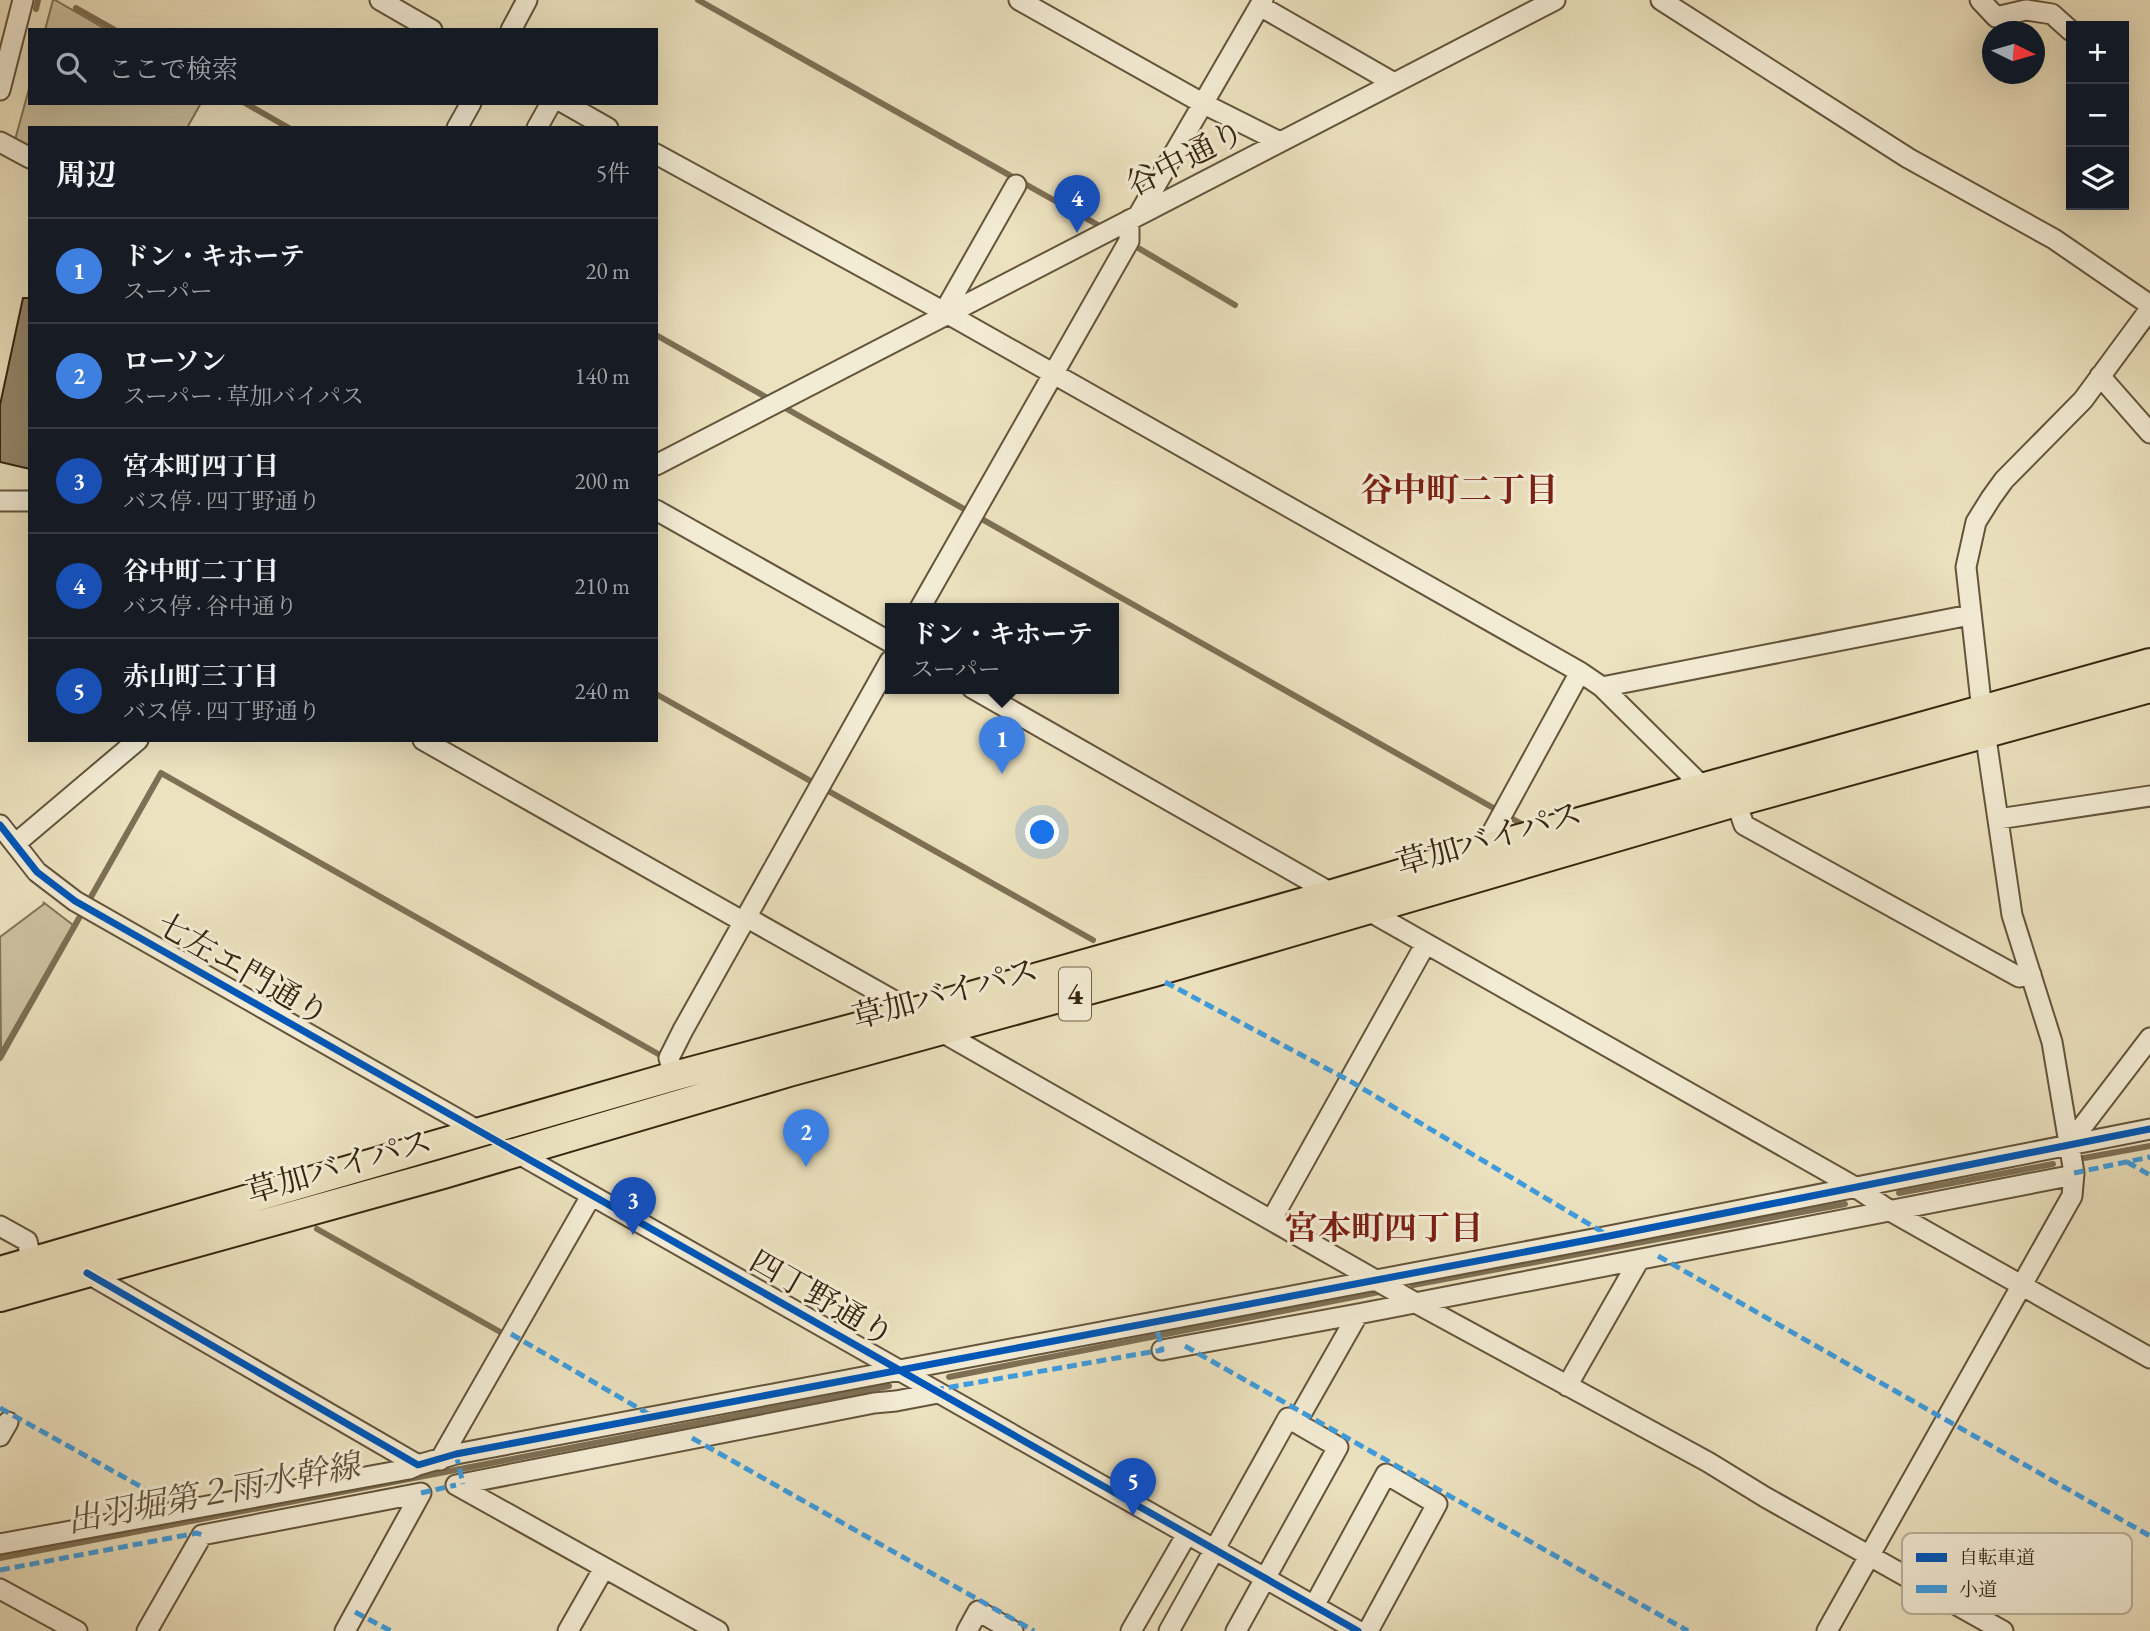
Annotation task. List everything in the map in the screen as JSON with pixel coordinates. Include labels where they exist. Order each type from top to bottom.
[{"type":"highway","name":"草加バイパス","points":[[0,1297],[1367,911],[1736,802],[1984,723],[2150,663]]},
{"type":"highway","name":"草加バイパス","points":[[0,1271],[674,1076],[914,1012],[1704,788],[1984,723],[2150,688]]},
{"type":"street","points":[[0,90],[23,0]]},
{"type":"street","points":[[380,0],[429,28]]},
{"type":"street","points":[[512,28],[527,0]]},
{"type":"street","points":[[1018,0],[1204,104],[1280,142]]},
{"type":"street","name":"谷中通り","points":[[658,464],[1555,0]]},
{"type":"street","points":[[1661,0],[1908,158],[2054,239],[2149,311],[2083,400],[2004,480],[1976,522],[1966,567],[1984,723],[2012,915],[2052,1042],[2074,1174],[2072,1196],[1827,1631]]},
{"type":"street","points":[[1980,0],[1996,16],[2026,10],[2052,14],[2066,27]]},
{"type":"street","points":[[923,603],[1129,242],[1134,217],[1204,104],[1261,3],[1395,83]]},
{"type":"street","points":[[458,126],[470,105]]},
{"type":"street","points":[[538,126],[550,105]]},
{"type":"street","points":[[568,105],[604,126]]},
{"type":"street","points":[[0,142],[28,157]]},
{"type":"street","points":[[658,155],[946,313],[1580,672],[1602,687],[1704,788]]},
{"type":"street","points":[[946,313],[1016,185]]},
{"type":"street","points":[[2100,376],[2150,433]]},
{"type":"street","points":[[0,500],[28,501]]},
{"type":"street","points":[[658,511],[885,639]]},
{"type":"street","points":[[1602,687],[1970,615]]},
{"type":"street","points":[[674,1076],[669,1058],[885,670]]},
{"type":"street","points":[[1497,845],[1493,831],[1580,672]]},
{"type":"street","points":[[983,694],[1855,1187],[1892,1212],[2150,1358]]},
{"type":"street","points":[[8,843],[135,742]]},
{"type":"street","points":[[428,742],[914,1012]]},
{"type":"street","points":[[1998,819],[2150,796]]},
{"type":"street","points":[[1736,802],[1744,825],[2019,977],[2031,974]]},
{"type":"street","name":"七左エ門通り","points":[[0,825],[8,843],[37,872],[75,901],[480,1132]]},
{"type":"street","points":[[1272,1219],[1426,945]]},
{"type":"street","points":[[940,1031],[1414,1302],[1708,1462],[1902,1573]]},
{"type":"street","points":[[2069,1144],[2150,1038]]},
{"type":"street","points":[[0,1544],[410,1469],[469,1451],[2150,1129]]},
{"type":"street","name":"四丁野通り","points":[[480,1132],[1358,1631]]},
{"type":"street","points":[[1162,1350],[1892,1212],[2074,1174]]},
{"type":"street","points":[[440,1460],[591,1196]]},
{"type":"street","points":[[0,1226],[27,1241],[32,1262]]},
{"type":"street","points":[[1567,1386],[1639,1260]]},
{"type":"street","points":[[87,1273],[418,1465]]},
{"type":"street","points":[[1296,1423],[1357,1314]]},
{"type":"street","points":[[718,1631],[456,1485],[861,1405],[938,1393]]},
{"type":"street","points":[[1169,1631],[1288,1418],[1338,1447],[1236,1631]]},
{"type":"street","points":[[1314,1606],[1386,1474],[1437,1504],[1368,1631]]},
{"type":"street","points":[[147,1631],[202,1535],[421,1493],[345,1631]]},
{"type":"street","points":[[1131,1631],[1187,1534]]},
{"type":"street","points":[[568,1631],[604,1568]]},
{"type":"street","points":[[0,1591],[64,1628]]},
{"type":"street","points":[[967,1631],[978,1611],[1013,1631]]},
{"type":"street","points":[[1973,1614],[2003,1631]]},
{"type":"shaded area","points":[[55,0],[104,28],[46,28]]},
{"type":"shaded area","points":[[28,92],[28,105],[200,105],[188,126],[28,126],[28,147],[15,140]]},
{"type":"shaded area","points":[[43,902],[73,925],[1,1051],[0,937],[44,904]]},
{"type":"building","points":[[23,298],[28,298],[28,469],[0,462],[0,405]]},
{"type":"waterway","points":[[36,9],[38,0]]},
{"type":"waterway","points":[[698,0],[1235,305]]},
{"type":"waterway","points":[[76,8],[111,28]]},
{"type":"waterway","points":[[249,105],[285,126]]},
{"type":"waterway","points":[[658,336],[1520,823]]},
{"type":"waterway","points":[[658,695],[1093,940]]},
{"type":"waterway","points":[[0,1058],[161,773],[660,1055]]},
{"type":"waterway","name":"出羽堀第２雨水幹線","points":[[2084,1158],[2150,1146]]},
{"type":"waterway","name":"出羽堀第２雨水幹線","points":[[1899,1193],[2053,1164]]},
{"type":"waterway","name":"出羽堀第２雨水幹線","points":[[1413,1285],[1845,1204]]},
{"type":"waterway","points":[[317,1229],[502,1333]]},
{"type":"waterway","name":"出羽堀第２雨水幹線","points":[[949,1377],[1379,1292]]},
{"type":"waterway","name":"出羽堀第２雨水幹線","points":[[0,1558],[889,1386]]},
{"type":"marked path","points":[[1165,982],[1350,1081],[1609,1236]]},
{"type":"marked path","points":[[2074,1173],[2150,1157]]},
{"type":"marked path","points":[[2127,1162],[2150,1175]]},
{"type":"marked path","points":[[1658,1256],[2150,1536]]},
{"type":"marked path","points":[[934,1390],[1162,1350],[1155,1321]]},
{"type":"marked path","points":[[511,1334],[652,1416]]},
{"type":"marked path","points":[[1185,1346],[1688,1631]]},
{"type":"marked path","points":[[0,1408],[181,1509]]},
{"type":"marked path","points":[[692,1438],[1034,1631]]},
{"type":"marked path","points":[[456,1454],[463,1484]]},
{"type":"marked path","points":[[421,1493],[456,1485]]},
{"type":"marked path","points":[[0,1570],[197,1533],[202,1535]]},
{"type":"marked path","points":[[355,1612],[391,1631]]},
{"type":"cycle path","points":[[0,825],[37,872],[75,901],[1358,1631]]},
{"type":"cycle path","points":[[87,1273],[418,1465],[456,1454],[1609,1236],[2150,1129]]},
{"type":"place","name":"谷中町二丁目","points":[[1077,233]]},
{"type":"place","name":"ドン・キホーテ","points":[[1002,774]]},
{"type":"place","name":"ローソン","points":[[806,1167]]},
{"type":"place","name":"宮本町四丁目","points":[[633,1235]]},
{"type":"place","name":"赤山町三丁目","points":[[1133,1516]]},
{"type":"district","name":"谷中町二丁目","points":[[1459,489]]},
{"type":"district","name":"宮本町四丁目","points":[[1384,1227]]}]
